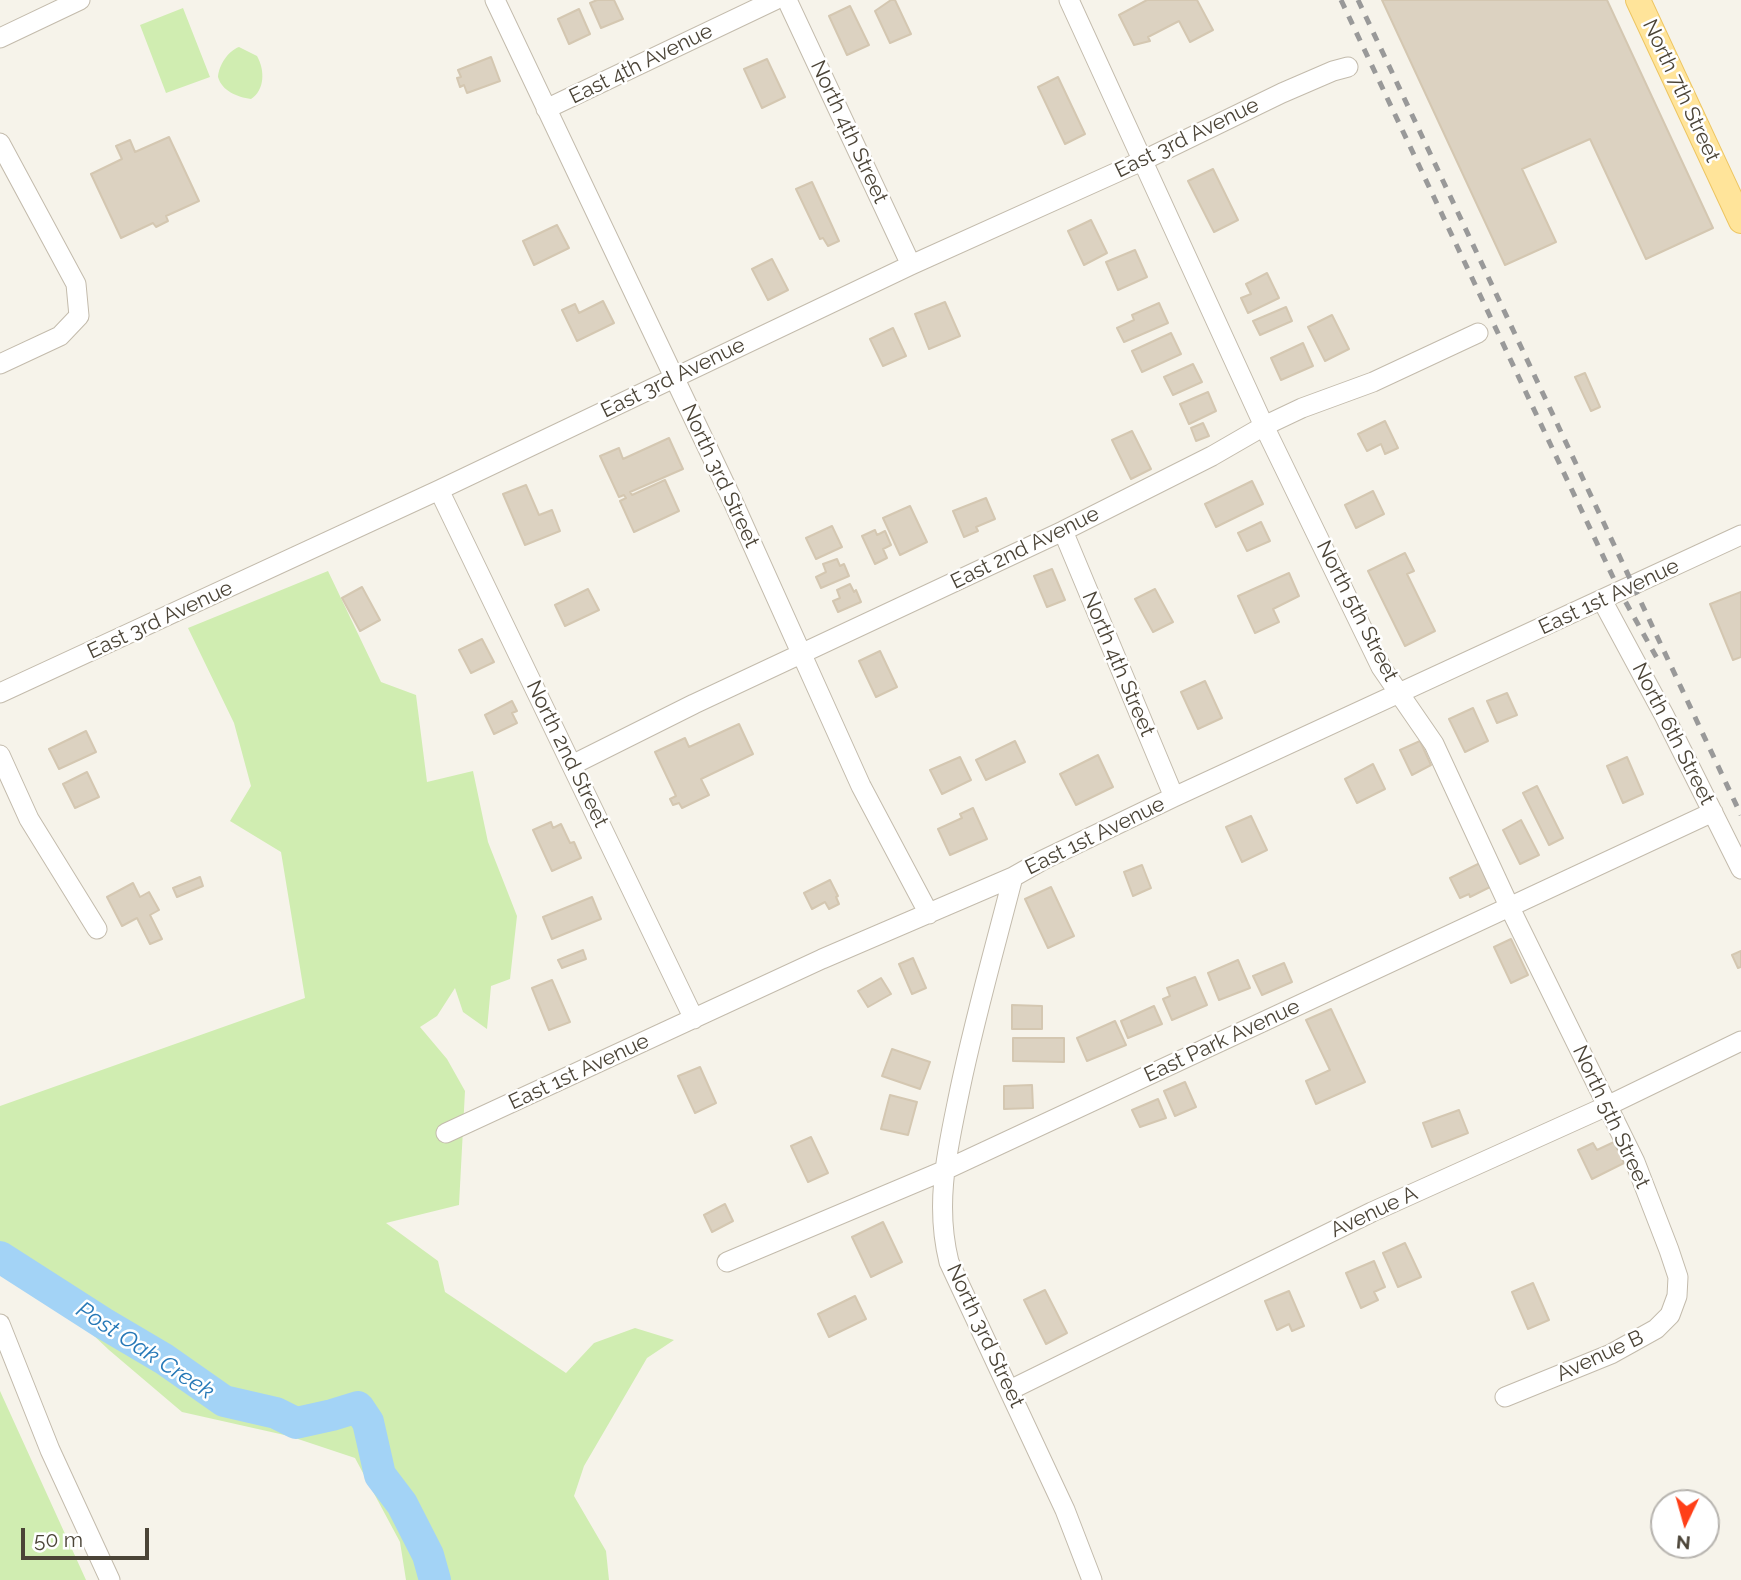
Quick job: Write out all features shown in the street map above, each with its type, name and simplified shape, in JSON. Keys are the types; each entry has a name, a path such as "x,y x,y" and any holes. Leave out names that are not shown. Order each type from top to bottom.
{"main road":[{"name":"North 7th Street","path":"1638,0 1741,221"}],"street":[{"path":"0,38 80,0"},
{"name":"North 3rd Street","path":"495,0 730,495 861,786 929,914"},
{"name":"East 4th Avenue","path":"546,109 775,0"},
{"name":"North 4th Street","path":"787,0 911,265"},
{"name":"North 5th Street","path":"1069,0 1264,426 1381,667 1434,744 1509,906 1635,1162 1678,1277 1677,1296"},
{"name":"East 3rd Avenue","path":"0,693 439,490 911,265 1144,160 1262,102 1348,67"},
{"path":"0,144 76,284 79,316 61,336 0,364"},
{"name":"East 2nd Avenue","path":"572,765 1063,531 1212,456 1264,426 1302,408 1373,382 1478,333"},
{"name":"North 2nd Street","path":"439,490 694,1019"},
{"name":"North 4th Street","path":"1063,531 1174,797"},
{"name":"East 1st Avenue","path":"446,1133 822,959 1013,877 1174,797 1741,535"},
{"name":"North 6th Street","path":"1602,600 1741,869"},
{"path":"0,755 29,819 97,929"},
{"name":"East Park Avenue","path":"727,1262 943,1171 1713,812"},
{"name":"North 3rd Street","path":"1013,877 968,1051 943,1171 942,1235 948,1262 1065,1510 1093,1580"},
{"name":"Avenue A","path":"1010,1390 1372,1212 1607,1106 1741,1041"},
{"name":"Avenue B","path":"1505,1397 1611,1354 1656,1329 1670,1315 1677,1296"},
{"path":"0,1324 50,1450 110,1580"}],"green space":[{"path":"183,8 210,77 166,93 140,25"},
{"path":"239,47 257,56 261,67 261,85 251,99 231,92 223,86 218,77 225,59"},
{"path":"328,571 381,682 416,695 427,782 473,771 488,842 517,916 510,979 491,986 487,1029 463,1012 455,988 437,1016 420,1027 447,1059 465,1091 459,1205 386,1223 438,1261 445,1292 566,1373 594,1343 635,1328 674,1340 647,1358 584,1466 574,1496 606,1551 609,1580 406,1580 400,1542 355,1458 289,1436 182,1412 109,1350 0,1247 0,1106 305,998 281,852 230,821 251,786 234,723 188,628"},
{"path":"0,1391 86,1580 0,1580"}],"building":[{"path":"597,0 614,0 623,19 601,28 590,3"},
{"path":"895,0 911,34 890,43 875,11"},
{"path":"1147,0 1197,0 1213,30 1190,42 1179,21 1148,37 1150,41 1134,45 1119,15"},
{"path":"1382,0 1607,0 1713,228 1646,259 1590,139 1522,169 1556,242 1505,265"},
{"path":"850,6 869,45 847,55 829,16"},
{"path":"579,9 590,34 569,44 558,19"},
{"path":"491,57 500,81 467,93 464,85 460,87 457,78 461,77 458,70"},
{"path":"767,59 785,97 762,108 744,69"},
{"path":"1058,77 1085,134 1065,144 1038,87"},
{"path":"169,137 199,201 166,216 168,221 156,227 153,223 121,238 91,174 122,159 116,146 130,140 135,152"},
{"path":"1213,169 1238,220 1214,232 1188,181"},
{"path":"812,182 839,241 828,246 823,238 820,239 796,189"},
{"path":"1091,220 1107,253 1084,265 1068,231"},
{"path":"557,225 569,248 534,265 523,241"},
{"path":"1135,250 1147,277 1118,290 1106,262"},
{"path":"772,259 788,290 768,300 752,269"},
{"path":"1267,273 1279,298 1248,313 1241,298 1251,294 1246,284"},
{"path":"603,301 614,323 577,341 562,310 575,304 579,313"},
{"path":"945,302 960,336 929,349 915,314"},
{"path":"1159,303 1168,323 1124,342 1117,328 1134,320 1132,315"},
{"path":"1286,307 1292,321 1260,335 1253,321"},
{"path":"1332,315 1349,349 1325,361 1308,327"},
{"path":"893,328 906,356 883,366 870,339"},
{"path":"1171,333 1181,354 1142,372 1132,351"},
{"path":"1303,343 1313,366 1281,380 1271,358"},
{"path":"1193,364 1202,382 1173,395 1164,377"},
{"path":"1585,373 1600,407 1591,411 1575,377"},
{"path":"1208,392 1216,411 1189,424 1180,404"},
{"path":"1385,421 1398,448 1385,454 1381,444 1367,451 1358,434"},
{"path":"1203,423 1209,436 1196,441 1191,428"},
{"path":"1132,431 1151,469 1131,479 1112,440"},
{"path":"669,438 683,469 630,492 632,495 665,480 679,511 634,532 620,501 626,498 624,495 619,497 600,456 619,448 623,459"},
{"path":"1252,481 1263,504 1216,527 1205,504"},
{"path":"526,485 539,515 552,510 560,531 525,545 503,494"},
{"path":"1373,491 1384,514 1356,528 1345,505"},
{"path":"986,498 995,519 976,527 978,531 964,537 953,511"},
{"path":"910,506 927,542 900,555 883,518"},
{"path":"1261,522 1270,541 1247,551 1238,533"},
{"path":"832,526 842,547 816,559 806,538"},
{"path":"875,530 877,535 885,531 891,545 883,549 887,558 875,564 862,536"},
{"path":"1405,553 1414,571 1407,574 1435,631 1405,646 1368,571"},
{"path":"837,559 840,566 844,564 849,576 821,588 816,577 826,572 823,564"},
{"path":"1052,569 1065,600 1047,607 1034,576"},
{"path":"1289,573 1299,596 1273,609 1279,622 1255,633 1238,596"},
{"path":"850,584 861,602 838,612 833,601 840,598 837,590"},
{"path":"362,587 380,620 360,631 342,598"},
{"path":"588,589 599,610 565,626 555,605"},
{"path":"1155,589 1173,622 1153,632 1135,599"},
{"path":"1741,592 1741,657 1733,660 1710,604"},
{"path":"482,639 494,662 471,673 459,650"},
{"path":"880,651 897,687 876,697 859,661"},
{"path":"1205,681 1222,718 1198,729 1181,692"},
{"path":"1507,693 1517,715 1497,723 1487,701"},
{"path":"512,701 517,711 512,713 517,723 494,734 485,715"},
{"path":"1473,708 1488,741 1465,752 1449,719"},
{"path":"739,724 753,754 701,779 709,795 682,808 679,803 673,805 670,799 676,796 655,752 685,738 689,747"},
{"path":"86,731 96,752 59,769 49,749"},
{"path":"1015,741 1025,762 986,780 976,760"},
{"path":"1420,741 1431,765 1412,775 1400,750"},
{"path":"1098,755 1113,787 1076,805 1060,774"},
{"path":"960,757 971,780 942,794 930,770"},
{"path":"1627,757 1643,794 1623,803 1607,766"},
{"path":"1373,764 1385,789 1357,803 1345,779"},
{"path":"87,772 99,797 75,808 63,784"},
{"path":"1537,786 1563,838 1549,845 1523,793"},
{"path":"973,808 987,839 950,855 938,829 962,818 960,814"},
{"path":"1251,816 1267,850 1242,862 1226,827"},
{"path":"1521,820 1539,855 1520,864 1503,830"},
{"path":"551,822 553,828 561,824 581,858 552,871 533,830"},
{"path":"1480,863 1492,886 1470,897 1469,894 1460,898 1450,878"},
{"path":"1142,865 1151,888 1133,896 1124,872"},
{"path":"200,877 203,886 177,897 173,888"},
{"path":"830,880 839,904 829,909 825,902 812,909 804,893"},
{"path":"133,883 140,897 149,892 159,910 150,915 162,939 150,944 137,918 122,926 107,897"},
{"path":"1051,887 1074,936 1048,948 1025,899"},
{"path":"592,897 601,919 552,939 543,917"},
{"path":"1511,939 1528,975 1511,983 1494,947"},
{"path":"583,950 586,959 562,968 558,960"},
{"path":"1741,951 1741,967 1738,968 1732,955"},
{"path":"913,958 926,988 912,994 899,964"},
{"path":"1238,960 1250,988 1219,1000 1208,973"},
{"path":"1284,963 1292,982 1262,995 1253,976"},
{"path":"1195,977 1207,1005 1172,1020 1163,999 1170,996 1167,988"},
{"path":"881,978 891,994 868,1007 858,991"},
{"path":"552,980 570,1022 549,1030 532,988"},
{"path":"1012,1005 1042,1006 1042,1029 1012,1029"},
{"path":"1154,1006 1162,1024 1128,1038 1121,1021"},
{"path":"1331,1009 1365,1082 1316,1104 1306,1081 1330,1070 1306,1020"},
{"path":"1115,1021 1126,1045 1087,1061 1077,1038"},
{"path":"1013,1038 1064,1038 1064,1062 1013,1061"},
{"path":"892,1049 930,1062 920,1089 882,1076"},
{"path":"700,1067 716,1103 695,1113 678,1076"},
{"path":"1185,1082 1196,1107 1175,1116 1164,1091"},
{"path":"1032,1085 1033,1108 1004,1109 1004,1086"},
{"path":"890,1095 917,1102 908,1135 881,1129"},
{"path":"1158,1099 1166,1118 1140,1127 1132,1110"},
{"path":"1459,1110 1468,1133 1432,1147 1423,1123"},
{"path":"811,1137 828,1173 808,1182 791,1146"},
{"path":"1614,1142 1624,1163 1592,1179 1578,1150 1593,1143 1597,1150"},
{"path":"725,1204 733,1221 712,1232 704,1215"},
{"path":"883,1222 902,1262 871,1277 852,1237"},
{"path":"1405,1243 1421,1277 1398,1287 1383,1253"},
{"path":"1374,1261 1385,1287 1374,1292 1378,1300 1361,1308 1346,1273"},
{"path":"1533,1283 1549,1320 1528,1329 1512,1292"},
{"path":"1045,1290 1067,1333 1046,1344 1024,1300"},
{"path":"1289,1291 1304,1326 1292,1331 1289,1324 1277,1330 1265,1301"},
{"path":"855,1296 866,1319 829,1337 818,1314"}],"waterway":[{"name":"Post Oak Creek","path":"0,1257 164,1359 224,1401 276,1413 296,1423 358,1407 368,1422 380,1475 402,1504 428,1555 435,1580"}],"railway":[{"path":"1341,0 1620,592 1658,660"},
{"path":"1358,0 1741,815"}]}
